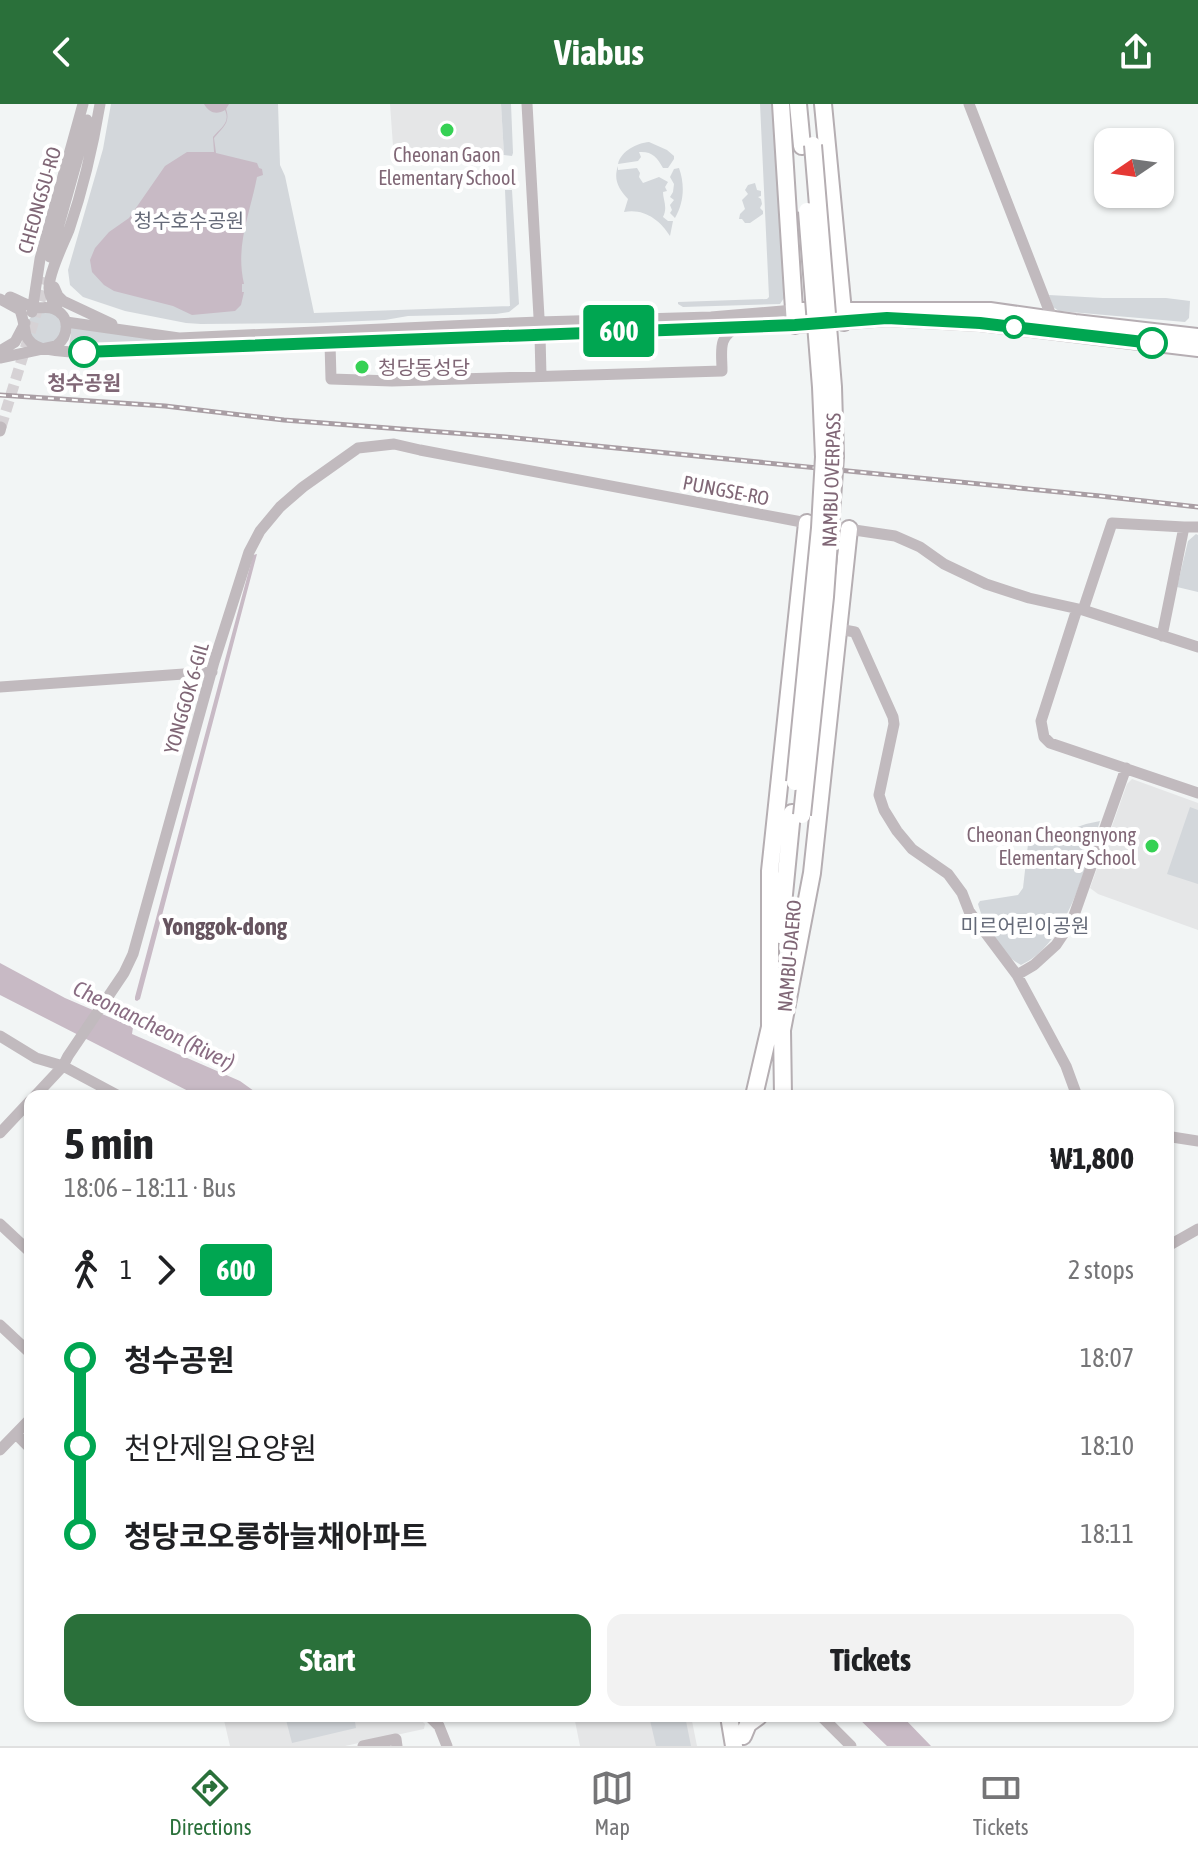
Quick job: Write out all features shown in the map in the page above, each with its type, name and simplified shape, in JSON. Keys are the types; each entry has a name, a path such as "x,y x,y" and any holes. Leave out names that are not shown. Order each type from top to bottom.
{"highway":[{"path":"781,104 794,318"},
{"path":"798,104 807,145"},
{"path":"807,145 809,104"},
{"path":"823,104 843,315"},
{"name":"NAMBU OVERPASS","path":"797,814 825,597 835,457 832,372 807,145"},
{"path":"782,1090 776,1029 770,871 807,523"},
{"path":"765,1090 812,873 849,529"},
{"name":"NAMBU-DAERO","path":"776,1090 776,1029 797,814"},
{"path":"756,1090 776,1029"},
{"path":"732,1722 741,1743"},
{"path":"741,1722 741,1743"},
{"path":"741,1743 751,1722"}],"main road":[{"path":"794,318 843,315 1198,336"},
{"path":"1052,325 1198,349"}],"street":[{"name":"CHEONGSU-RO","path":"50,260 92,104"},
{"name":"CHEONGSU-RO","path":"34,309 35,285 70,228 85,175 94,141 92,104"},
{"path":"527,104 541,376"},
{"path":"969,104 1052,325"},
{"path":"2,355 50,349 62,342 66,322 49,289 50,260"},
{"path":"50,260 55,290 63,301 121,329"},
{"path":"14,298 35,285"},
{"path":"0,298 14,298 34,309 51,308 58,311"},
{"path":"0,298 20,310 31,343 43,349 81,352"},
{"path":"2,355 15,342 34,309"},
{"path":"2,355 330,343 711,317 794,318"},
{"path":"66,322 179,338 540,328 707,328 794,318"},
{"path":"330,343 331,379 392,381 722,371 722,341 729,332 740,326"},
{"path":"707,328 722,341"},
{"name":"PUNGSE-RO","path":"358,448 394,444 807,523 895,536 986,584 1029,598 1080,609 1198,647"},
{"name":"YONGGOK 6-GIL","path":"40,1090 66,1061 109,997 133,954 249,552 260,531 280,507 358,448"},
{"path":"1198,527 1112,523 1041,721 1044,737 1050,743 1198,793"},
{"path":"1162,636 1184,527"},
{"path":"796,623 855,632 893,717 879,795 884,810 912,849 948,874 962,893 969,911 1017,975 1066,1066 1075,1090"},
{"path":"0,687 212,672"},
{"path":"1017,975 1034,965 1056,945 1072,921 1126,768"},
{"path":"0,1036 36,1058 66,1061 110,1090"},
{"path":"0,1133 24,1107"},
{"path":"1174,1137 1198,1141"},
{"path":"0,1224 24,1246"},
{"path":"1174,1243 1198,1229"},
{"path":"0,1325 24,1347"},
{"path":"0,1450 24,1425"},
{"path":"16,1434 24,1442"},
{"path":"435,1722 447,1746"},
{"path":"827,1722 851,1746"},
{"path":"363,1746 397,1742"}],"shaded area":[{"path":"204,104 229,104 227,118 225,110 211,111"},
{"name":"Cheonan Gaon Elementary School","path":"390,104 501,104 504,155 394,160"},
{"path":"227,118 227,122 214,138 216,153 257,163 263,175 257,177 244,230 241,256 244,292 241,305 235,311 192,315 173,306 114,291 104,285 92,272 90,260 95,248 109,232 129,218 165,166 187,152 214,152 213,137"},
{"path":"257,554 137,1001 135,997 253,555"},
{"name":"Cheonan Cheongnyong Elementary School","path":"1132,779 1198,803 1198,930 1098,894 1090,888 1127,784"},
{"path":"0,963 65,998 123,1023 127,1016 134,1021 132,1034 240,1081 253,1090 186,1090 0,995"},
{"path":"224,1722 425,1724 424,1729 345,1746 230,1746"},
{"path":"575,1722 692,1722 697,1746 580,1746"},
{"path":"862,1722 908,1722 931,1746 887,1746"}],"green space":[{"name":"청수호수공원","path":"111,104 278,104 280,165 285,176 314,313 510,306 505,190 512,190 519,304 509,312 496,314 315,323 201,324 125,311 83,297 70,285 68,270 103,149"},
{"path":"501,104 511,104 512,156 504,155"},
{"path":"760,104 772,104 786,295 780,304 683,307 678,302 769,297"},
{"path":"649,142 674,156 668,168 663,168 654,156 644,152 639,152 641,157 638,161 618,164 630,148"},
{"path":"618,166 618,170 637,168 643,183 659,177 668,182 665,187 667,191 663,192 663,217 673,221 670,236 651,216 624,212 628,199 618,184 616,176"},
{"path":"679,168 683,193 675,218 670,213 674,184 670,177 674,169"},
{"path":"755,183 757,190 761,191 758,197 763,214 745,223 739,219 745,209 742,200 748,194 745,190 748,185"},
{"path":"1049,295 1190,301 1189,318 1185,322 1059,311 1053,307"},
{"path":"53,311 61,326 60,333 56,342 39,345 29,333 28,321 35,312"},
{"path":"72,326 176,343 69,346"},
{"path":"1196,534 1198,592 1177,587 1188,541"},
{"path":"1190,807 1198,810 1198,884 1167,874"},
{"name":"미르어린이공원","path":"1100,821 1081,881 1063,922 1037,955 1021,965 994,939 978,904 980,901 1018,895 1023,888 1028,844"},
{"path":"287,1722 355,1722 356,1728 292,1743"},
{"path":"650,1722 686,1722 691,1746 656,1746"}],"tunnel":[{"path":"1,427 47,278"}],"railway":[{"path":"0,395 165,406 284,420 506,437 1198,507"}],"bus line":[{"name":"600","path":"84,352 795,325 887,318 980,323 1152,343"}],"place":[{"name":"Cheonan Gaon Elementary School","path":"447,130"},
{"name":"청수공원","path":"84,352"},
{"name":"청당동성당","path":"362,367"},
{"name":"Cheonan Cheongnyong Elementary School","path":"1152,846"}],"district":[{"name":"Yonggok-dong","path":"225,926"}],"water label":[{"name":"Cheonancheon (River)","path":"154,1025"}]}
